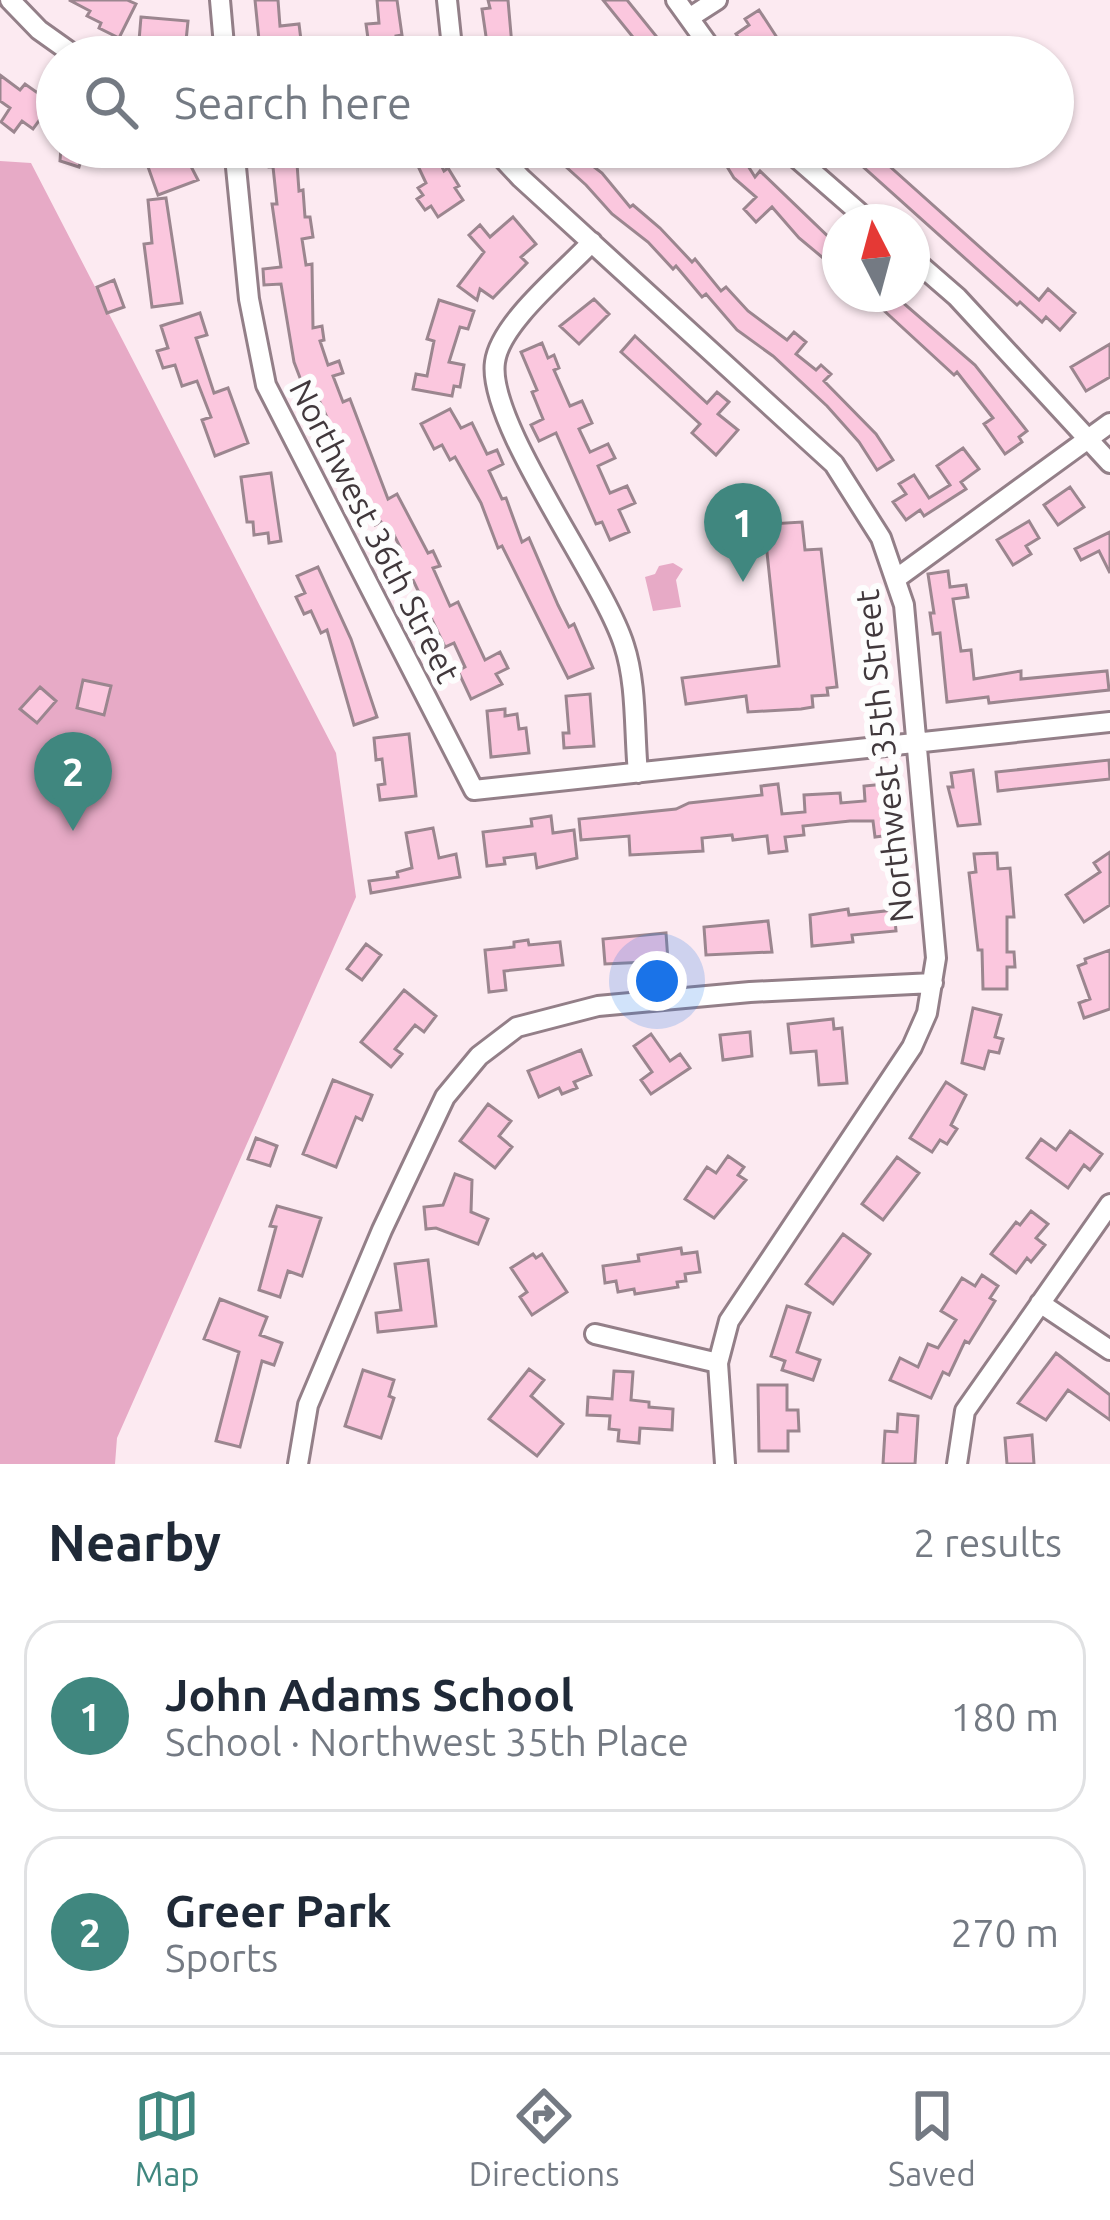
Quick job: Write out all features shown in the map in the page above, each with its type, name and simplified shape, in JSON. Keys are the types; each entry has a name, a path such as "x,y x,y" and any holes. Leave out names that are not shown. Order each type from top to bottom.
{"street":[{"path":"10,0 47,36"},
{"path":"220,0 223,36"},
{"path":"447,0 451,36"},
{"path":"676,0 702,36"},
{"path":"689,18 717,0"},
{"name":"Northwest 36th Street","path":"236,168 249,299 266,385 474,790 638,773"},
{"name":"Northwest 35th Street","path":"514,168 833,464 881,538 904,605 936,958 928,1013 912,1047 729,1321 718,1363 725,1464"},
{"path":"808,168 849,204"},
{"path":"592,242 505,333 494,378 515,435 624,645 638,773 1110,722"},
{"path":"930,274 1110,463"},
{"path":"897,578 1110,423"},
{"path":"298,1464 308,1406 382,1230 445,1097 498,1041 517,1027 598,1006 933,983"},
{"path":"957,1464 965,1411 1110,1204"},
{"path":"1040,1303 1110,1350"},
{"path":"595,1334 718,1363"}],"shaded area":[{"path":"0,161 31,163 336,753 356,897 117,1438 115,1464 0,1464"},
{"path":"673,563 683,569 676,580 681,607 653,611 645,577"}],"building":[{"path":"69,0 136,4 120,36 99,28 101,23 87,16 90,11"},
{"path":"255,0 278,0 280,26 299,24 300,36 259,36"},
{"path":"377,0 397,0 402,35 368,36 366,24 379,23"},
{"path":"488,0 508,0 511,36 486,36 482,9 490,8"},
{"path":"603,0 627,0 656,36 632,36"},
{"path":"759,10 776,36 737,36 749,25 745,19"},
{"path":"141,17 188,21 186,36 139,36"},
{"path":"0,75 20,90 25,84 36,92 33,129 22,121 14,132 1,122 10,108 0,101"},
{"path":"148,168 192,168 198,180 158,195"},
{"path":"273,168 297,168 313,237 302,239 306,265 312,264 313,328 322,326 324,340 320,341 328,365 339,361 343,373 333,376 343,402 350,399 388,499 397,494 428,553 433,551 440,566 433,568 450,606 458,602 485,660 500,652 508,668 496,674 502,684 471,699 458,671 465,667 454,643 445,647 412,578 405,581 394,557 403,553 392,531 387,533 381,522 375,525 323,428 330,424 319,400 310,404 294,362 281,284 264,285 263,269 281,267 272,204 277,204"},
{"path":"419,168 448,168 463,200 438,217 431,206 425,210 417,199 423,195 418,188 426,183"},
{"path":"567,168 595,168 630,207 660,228 692,262 695,259 721,291 726,287 748,311 787,340 794,332 806,342 796,354 816,370 821,365 831,374 824,381 876,434 893,460 877,470 827,406 737,330 706,294 702,297 676,266 673,269"},
{"path":"728,168 749,168 755,177 760,171 822,231 822,257 772,207 756,222 744,209 756,197"},
{"path":"864,168 891,168 1039,300 1048,289 1075,313 1060,330 1046,317 1042,322 1020,302 1017,305 930,227 930,204 905,204"},
{"path":"166,198 182,303 152,307 144,244 152,243 148,200"},
{"path":"513,217 536,244 521,257 527,263 493,298 480,289 477,300 458,286 484,252 469,235 480,225 490,237"},
{"path":"114,280 124,307 107,313 97,287"},
{"path":"594,299 609,314 579,344 560,326"},
{"path":"439,300 474,311 468,329 460,327 449,362 464,365 460,387 454,386 452,396 413,389 416,374 427,376 434,341 427,339"},
{"path":"886,312 914,312 975,365 1027,431 1019,437 1022,442 1005,454 984,424 993,418 957,372 954,375"},
{"path":"200,313 207,335 196,338 214,393 228,388 248,443 215,456 202,420 211,417 197,381 182,386 175,365 163,368 157,351 168,348 161,326"},
{"path":"635,336 707,403 717,392 729,402 718,414 738,430 716,455 692,433 700,424 621,352"},
{"path":"542,343 548,358 554,355 559,368 554,370 570,406 582,401 592,423 579,429 590,452 608,444 615,458 598,466 610,493 627,486 635,503 619,510 629,532 610,540 602,522 596,524 556,433 539,441 531,425 543,419 521,352"},
{"path":"1110,344 1110,377 1086,391 1071,367"},
{"path":"450,409 461,428 472,423 487,454 497,450 503,464 489,471 502,499 506,498 522,542 529,538 593,668 568,678 455,457 450,460 442,445 434,449 421,424"},
{"path":"963,448 979,469 961,482 966,489 924,516 920,510 906,520 893,502 906,494 899,484 914,475 929,498 950,485 937,466"},
{"path":"271,473 281,541 269,543 268,533 254,535 253,522 247,522 241,477"},
{"path":"1070,487 1084,507 1058,525 1044,505"},
{"path":"1029,521 1039,538 1026,546 1031,554 1013,565 997,540"},
{"path":"802,522 805,550 821,549 837,687 827,688 828,695 812,696 813,707 801,709 748,712 746,696 686,704 682,678 779,666 766,543 741,547 738,526"},
{"path":"1110,532 1110,573 1099,551 1081,560 1075,549"},
{"path":"318,567 351,639 377,717 354,725 327,630 321,633 311,611 304,614 296,597 305,593 297,576"},
{"path":"948,571 950,587 966,585 968,597 953,599 961,651 971,650 974,679 1021,671 1021,679 1107,671 1109,690 989,703 988,697 947,702 940,633 933,634 928,574"},
{"path":"83,680 111,686 104,715 77,708"},
{"path":"40,687 56,701 37,723 20,709"},
{"path":"590,694 594,746 564,748 563,733 569,733 566,696"},
{"path":"505,709 505,716 517,714 519,729 526,728 529,753 491,757 487,711"},
{"path":"409,734 416,796 380,800 378,785 385,784 374,738"},
{"path":"1109,760 1110,779 998,791 996,772"},
{"path":"973,770 980,824 958,826 948,787 953,787 951,773"},
{"path":"778,784 782,814 805,812 804,795 840,793 841,803 865,801 864,786 886,784 891,835 875,837 873,821 803,826 804,835 785,837 787,851 769,853 767,836 702,838 703,851 630,855 629,836 581,840 579,819 762,795 761,786"},
{"path":"551,816 553,833 574,830 577,858 537,868 535,854 504,858 505,864 487,866 483,832 532,826 531,819"},
{"path":"433,828 439,858 456,854 460,877 371,893 369,881 398,877 397,872 412,868 406,833"},
{"path":"1110,852 1110,905 1084,922 1066,895 1100,872 1094,863"},
{"path":"997,853 998,869 1010,868 1014,917 1007,917 1007,952 1014,952 1015,967 1007,967 1007,989 983,989 982,950 978,950 969,873 976,872 974,854"},
{"path":"848,909 849,915 894,910 896,931 852,935 853,942 812,946 810,915"},
{"path":"768,921 772,952 706,955 704,927"},
{"path":"666,933 668,961 605,964 603,939"},
{"path":"528,940 529,945 560,942 563,965 504,971 506,990 489,992 485,950 514,947 514,942"},
{"path":"366,944 381,955 362,980 347,969"},
{"path":"1110,950 1110,1009 1084,1018 1079,1003 1090,999 1078,966"},
{"path":"404,990 436,1016 424,1032 415,1025 395,1049 402,1054 391,1067 361,1042"},
{"path":"973,1008 1001,1015 995,1037 1003,1039 999,1053 989,1051 984,1069 962,1063"},
{"path":"833,1019 834,1029 842,1028 847,1083 819,1085 816,1051 791,1053 788,1024"},
{"path":"750,1032 752,1056 723,1060 720,1035"},
{"path":"651,1034 670,1061 680,1054 690,1068 651,1094 641,1080 652,1072 634,1046"},
{"path":"581,1050 591,1075 574,1082 577,1088 562,1094 559,1088 539,1097 528,1071"},
{"path":"333,1080 372,1095 362,1120 356,1117 336,1167 303,1154"},
{"path":"946,1082 966,1095 951,1125 957,1129 947,1144 940,1140 932,1152 910,1138"},
{"path":"488,1104 511,1121 499,1136 512,1147 495,1168 460,1141"},
{"path":"1070,1131 1102,1154 1090,1170 1084,1165 1068,1188 1027,1158 1041,1139 1056,1150"},
{"path":"256,1138 277,1146 270,1166 248,1159"},
{"path":"728,1156 744,1167 738,1175 746,1180 714,1218 685,1199 707,1167 716,1173"},
{"path":"897,1157 919,1173 883,1220 862,1204"},
{"path":"455,1174 472,1180 471,1212 488,1219 478,1244 436,1228 426,1229 424,1207 443,1205"},
{"path":"277,1206 321,1218 302,1276 288,1271 280,1297 259,1290"},
{"path":"1031,1211 1048,1224 1036,1238 1045,1245 1016,1273 991,1254"},
{"path":"843,1234 870,1254 833,1304 806,1284"},
{"path":"681,1248 682,1254 697,1252 700,1272 685,1274 686,1281 677,1282 678,1287 635,1294 634,1289 618,1292 616,1281 605,1283 603,1266"},
{"path":"533,1254 536,1258 542,1254 567,1292 532,1315 520,1297 527,1292 511,1268"},
{"path":"428,1260 436,1326 378,1332 376,1313 401,1310 395,1264"},
{"path":"982,1275 998,1286 990,1298 995,1301 969,1343 965,1341 949,1375 943,1372 931,1398 890,1380 900,1358 918,1367 928,1344 938,1348 956,1320 941,1311 962,1278 975,1286"},
{"path":"220,1299 267,1317 260,1335 282,1343 274,1365 262,1361 240,1447 216,1441 239,1352 204,1339"},
{"path":"787,1306 810,1313 797,1352 820,1360 813,1380 782,1370 785,1361 771,1356"},
{"path":"1056,1353 1110,1395 1110,1420 1068,1390 1046,1420 1018,1403"},
{"path":"529,1369 544,1380 531,1396 563,1424 537,1456 489,1419"},
{"path":"363,1370 394,1380 389,1396 394,1398 381,1438 345,1426"},
{"path":"614,1371 633,1372 631,1400 673,1409 672,1430 640,1428 639,1443 618,1441 619,1430 609,1429 610,1416 587,1415 588,1397 612,1399"},
{"path":"758,1385 787,1385 787,1410 798,1410 799,1431 788,1431 788,1451 759,1451"},
{"path":"898,1414 918,1416 915,1464 883,1464 885,1431 897,1432"},
{"path":"1032,1435 1034,1464 1007,1464 1005,1438"}],"place":[{"name":"John Adams School","path":"743,582"},
{"name":"Greer Park","path":"73,831"}]}
